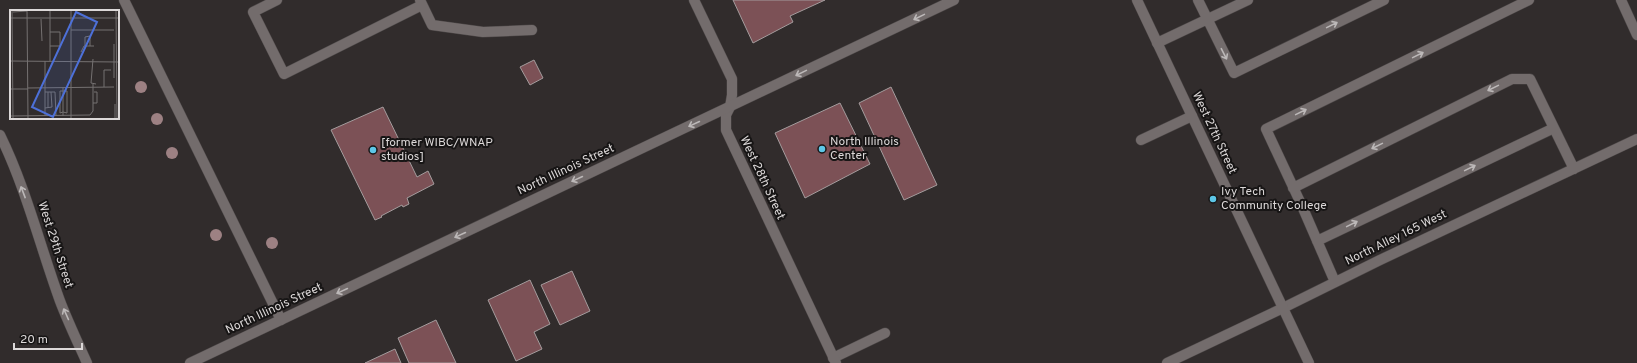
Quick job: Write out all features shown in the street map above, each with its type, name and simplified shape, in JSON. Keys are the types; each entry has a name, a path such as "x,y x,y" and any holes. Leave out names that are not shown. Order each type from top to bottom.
{"main road":[{"path":"124,0 281,320"},
{"path":"277,0 253,12 284,74 421,3 432,25 483,32 532,30"},
{"name":"West 28th Street","path":"694,0 732,79 730,107 726,115 726,130 834,360"},
{"name":"North Illinois Street","path":"190,363 954,0"},
{"name":"West 27th Street","path":"1137,0 1309,363"},
{"path":"1198,0 1234,73 1384,0"},
{"path":"1158,43 1248,0"},
{"path":"1335,282 1266,129 1530,0"},
{"path":"1621,0 1637,35"},
{"path":"1293,188 1512,79 1530,79 1574,169"},
{"path":"1141,140 1192,116"},
{"path":"1317,241 1554,128"},
{"name":"West 29th Street","path":"0,135 29,207 60,302 87,363"},
{"name":"North Alley 165 West","path":"1167,363 1380,260 1637,139"},
{"path":"834,360 885,333"}],"building":[{"path":"733,0 825,0 790,16 793,22 753,43"},
{"path":"534,60 543,78 530,85 520,67"},
{"path":"891,87 937,185 904,200 859,103"},
{"name":"North Illinois Center","path":"840,103 870,164 805,198 775,133"},
{"name":"[former WIBC/WNAP studios]","path":"383,107 417,177 428,171 434,184 407,198 409,204 403,207 402,205 375,220 331,130"},
{"path":"572,271 590,311 560,325 541,285"},
{"path":"530,280 550,324 534,332 542,349 516,361 488,300"},
{"path":"436,320 456,363 409,363 398,338"},
{"path":"395,349 401,363 365,363"}],"place":[{"name":"North Illinois Center","path":"822,149"},
{"name":"[former WIBC/WNAP studios]","path":"373,150"},
{"name":"Ivy Tech Community College","path":"1213,199"}]}
